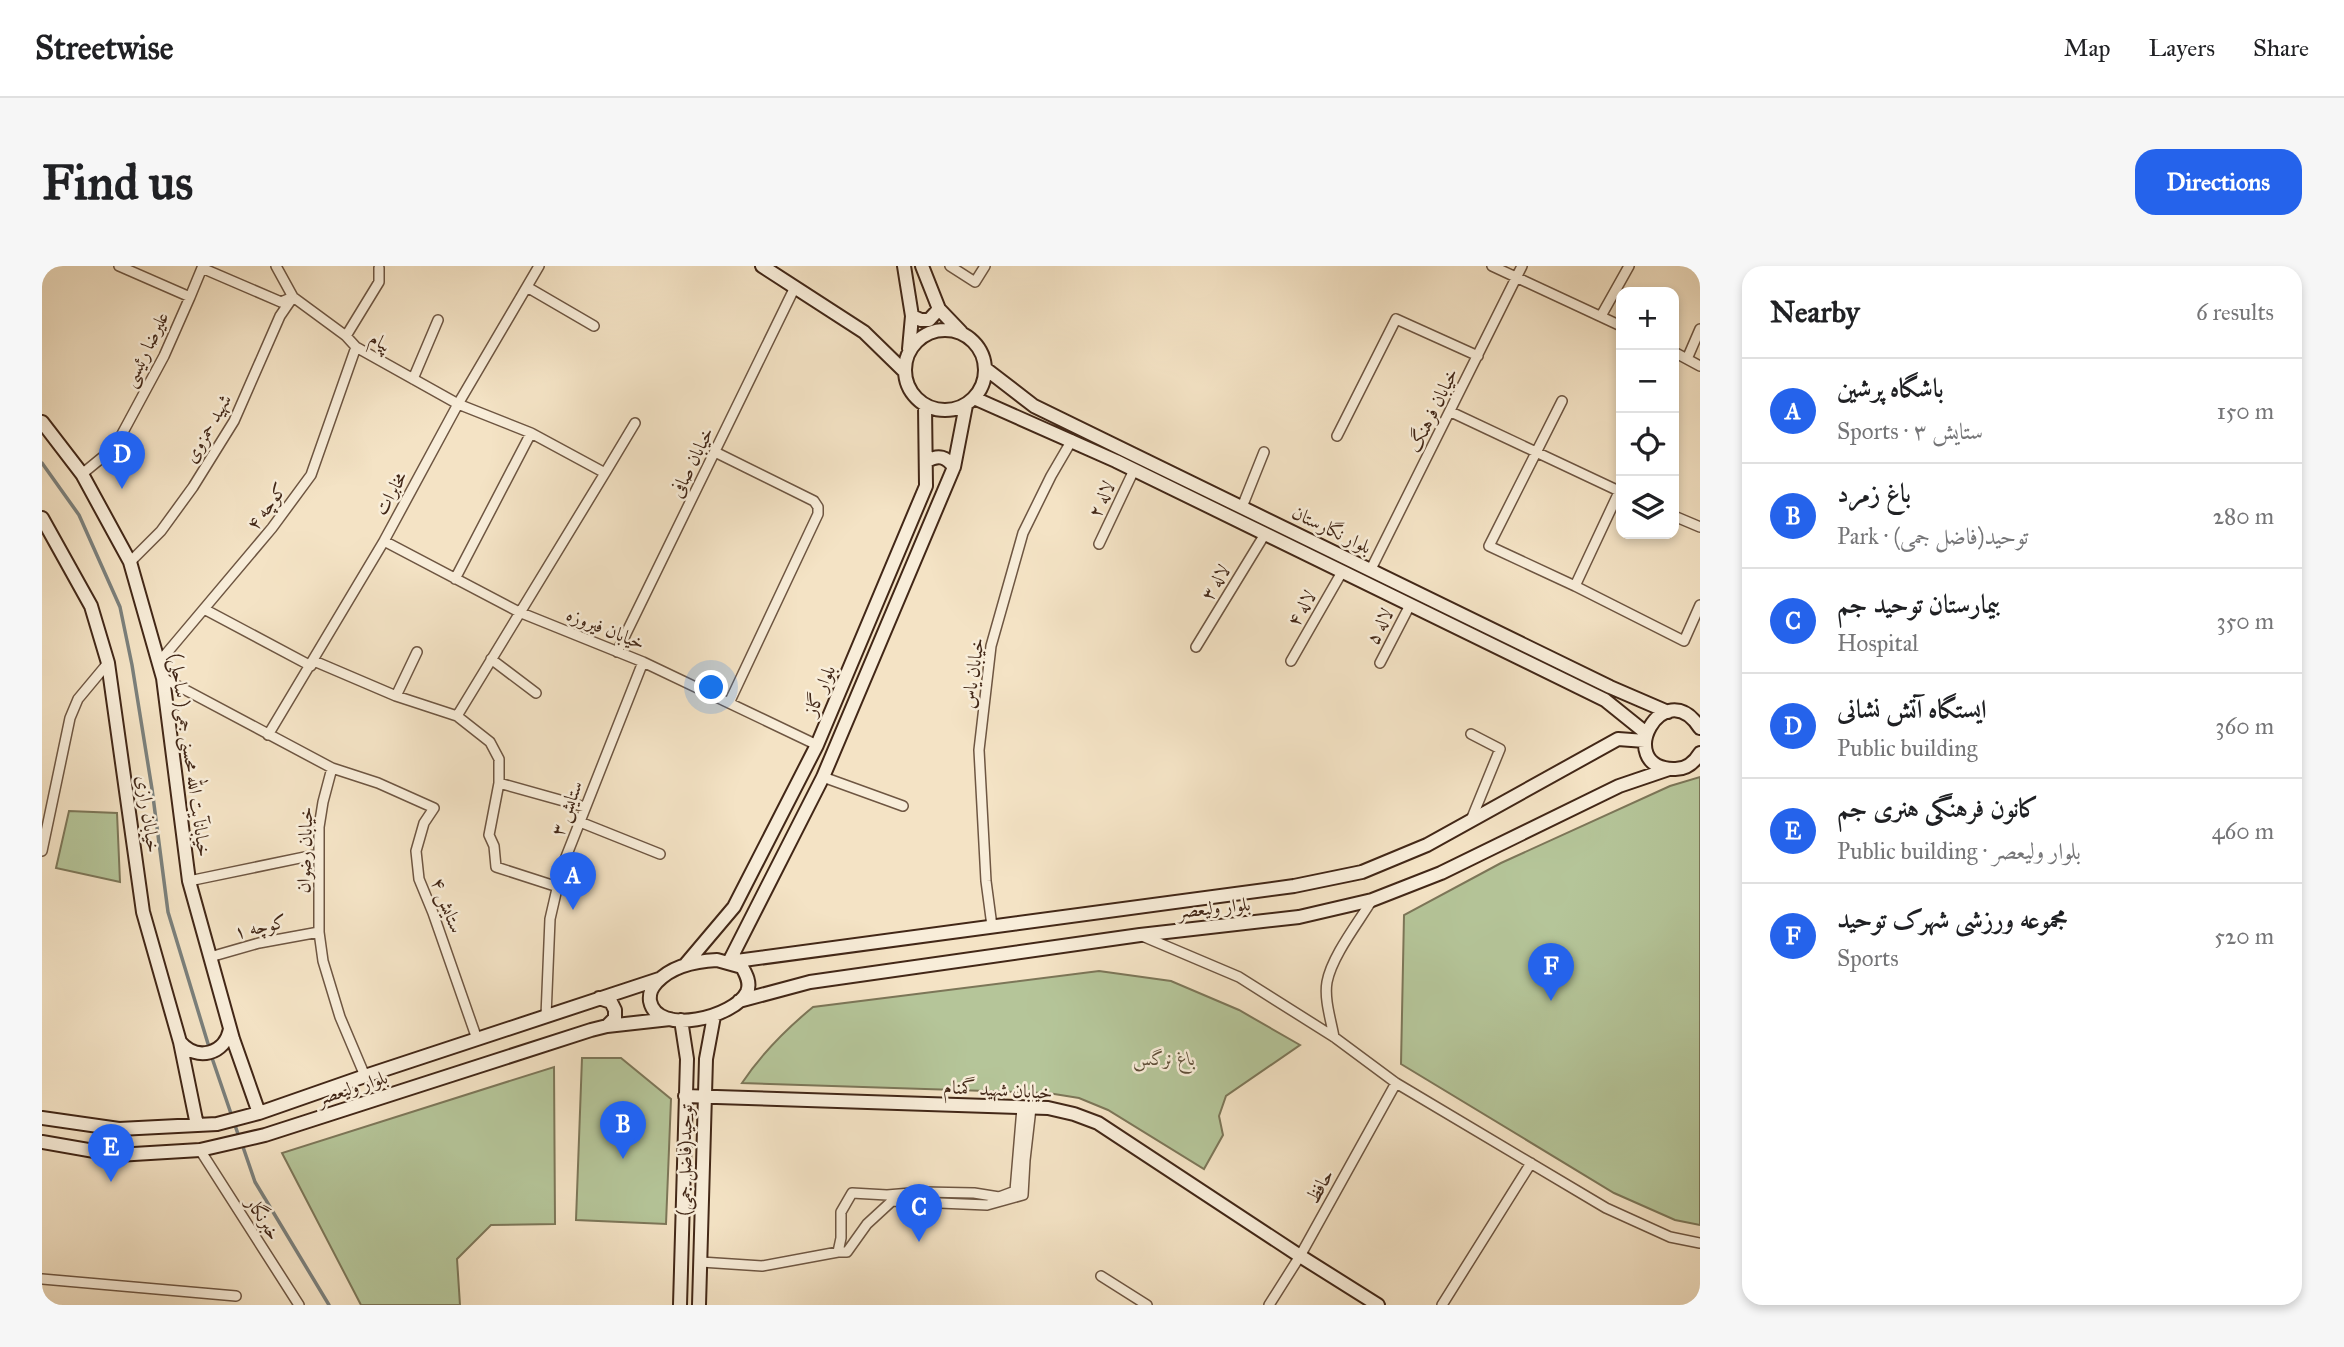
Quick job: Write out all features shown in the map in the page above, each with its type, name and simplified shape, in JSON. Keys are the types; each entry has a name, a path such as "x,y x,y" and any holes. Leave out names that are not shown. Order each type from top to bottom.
{"main road":[{"path":"762,266 864,332 904,371 910,391 925,406 946,411 970,401 981,390 986,369 979,349 939,309 922,266"},
{"path":"904,266 912,316 904,371"},
{"path":"912,316 929,320 939,309"},
{"path":"909,351 915,342 933,331 964,334"},
{"name":"بلوار نگارستان","path":"986,369 1034,406 1610,687 1668,712 1678,712 1698,723"},
{"name":"بلوار نگارستان","path":"970,401 1072,440 1605,700 1645,737 1649,756 1669,769"},
{"name":"بلوار گاز","path":"729,961 823,777 954,467 970,401"},
{"name":"بلوار گاز","path":"685,965 734,907 817,745 926,486 925,406"},
{"name":"خیابانآیت الله محسنی جمی( ساحلی)","path":"42,422 82,474 130,562 160,661 189,881 255,1115"},
{"path":"927,461 942,456 954,467"},
{"name":"خیابان رازی","path":"42,518 91,606 108,663 143,912 180,1042 197,1125"},
{"path":"1645,737 1652,722 1668,712"},
{"name":"بلوار ولیعصر","path":"42,1118 119,1129 217,1124 255,1115 659,979 685,965 700,961 729,961 1294,886 1363,872 1427,845 1618,739 1645,737"},
{"path":"1695,765 1700,753"},
{"name":"بلوار ولیعصر","path":"42,1142 117,1155 200,1150 255,1138 607,1026 714,1016 739,1002 810,982 1140,935 1299,917 1372,900 1441,873 1619,786 1669,769 1695,765"},
{"path":"723,920 724,930 728,933 737,935 745,929"},
{"path":"729,961 742,967 748,978 748,991 739,1002"},
{"path":"659,979 651,989 650,1003 657,1014 676,1020"},
{"path":"597,998 611,1002 615,1010 615,1018 607,1026"},
{"name":"توحید(فاضل جمی)","path":"699,1305 704,1096 706,1059 714,1016"},
{"name":"توحید(فاضل جمی)","path":"676,1020 687,1059 680,1305"},
{"path":"180,1042 196,1054 210,1053 222,1047 230,1029"},
{"name":"خیابان شهید گمنام","path":"685,1096 1048,1108 1074,1114 1098,1124 1378,1305"}],"street":[{"name":"علیرضا رئیسی","path":"82,474 115,447 164,356 190,297 119,266"},
{"path":"190,297 202,268 281,302 293,297 276,266"},
{"name":"مخابرات","path":"268,735 384,541 458,404 539,266"},
{"path":"950,266 975,282 985,266"},
{"path":"1492,266 1616,324"},
{"name":"خیابان فرهنگ","path":"1371,569 1522,266"},
{"path":"1601,316 1629,266"},
{"path":"346,336 379,282 379,268"},
{"path":"527,287 594,326"},
{"name":"خیابان صافی","path":"617,652 795,287"},
{"name":"پیام","path":"293,297 346,336 356,347 458,404 531,433 605,473"},
{"name":"شهید حمزوی","path":"130,562 161,531 193,487 234,421 280,317 293,297"},
{"path":"1337,436 1396,319 1478,356"},
{"path":"413,379 438,320"},
{"path":"1687,359 1700,329"},
{"name":"کوچه ۴","path":"160,661 272,528 311,475 356,347"},
{"path":"1679,355 1700,366"},
{"path":"1562,401 1489,546 1576,586 1684,641 1700,605"},
{"path":"1451,412 1616,490"},
{"path":"457,716 635,423"},
{"path":"455,579 531,433"},
{"name":"خیابان یاس","path":"992,926 986,881 979,750 991,646 1023,533 1072,440"},
{"path":"715,452 814,501 818,507 818,514 730,702"},
{"path":"1242,507 1265,452"},
{"name":"لاله ۲","path":"1099,544 1134,470"},
{"path":"1576,586 1616,501"},
{"path":"1679,518 1700,527"},
{"name":"لاله ۳","path":"1196,647 1265,534"},
{"name":"خیابان فیروزه","path":"384,541 519,612 643,662 817,745"},
{"name":"لاله ۴","path":"1291,661 1342,572"},
{"name":"لاله ۵","path":"1380,663 1410,605"},
{"path":"204,608 312,664 457,716 490,742 499,759 499,783 489,835 494,846 496,867 558,887"},
{"path":"396,696 417,652"},
{"path":"491,659 536,693"},
{"name":"ستایش ۳","path":"546,1016 550,919 562,867 643,662"},
{"path":"42,851 70,718 78,699 108,663"},
{"path":"163,678 332,768"},
{"path":"1471,734 1500,749 1471,820"},
{"name":"خیابان رضوان","path":"332,768 319,827 319,932 323,961 340,1017 365,1076"},
{"name":"ستایش ۴","path":"332,768 378,783 434,808 424,823 416,851 419,879 477,1039"},
{"path":"823,777 903,806"},
{"path":"499,783 585,807"},
{"path":"580,822 660,854"},
{"path":"189,881 320,853"},
{"path":"1334,1037 1328,1007 1327,981 1334,963 1372,900"},
{"name":"کوچه ۱","path":"210,957 259,943 319,932"},
{"path":"1140,935 1239,977 1334,1037 1396,1083 1606,1208 1670,1237 1700,1243"},
{"name":"حافظ","path":"1269,1305 1300,1256 1396,1083"},
{"path":"842,1252 841,1212 852,1192 887,1195 923,1192 999,1197 1015,1191 1026,1108"},
{"path":"701,1262 762,1266 842,1252 892,1201 987,1205 1023,1195 1026,1108"},
{"name":"خبرنگار","path":"200,1150 299,1305"},
{"path":"1442,1305 1531,1163"},
{"path":"1101,1276 1147,1305"},
{"path":"42,1279 236,1296"}],"green space":[{"path":"1700,777 1700,1225 1675,1220 1614,1193 1401,1064 1404,915 1501,863 1670,786"},
{"path":"69,811 117,813 120,882 56,868"},
{"name":"باغ نرگس","path":"1099,971 1171,981 1239,1010 1300,1045 1226,1096 1219,1116 1223,1135 1204,1169 1108,1110 1079,1098 1048,1093 742,1083 774,1042 813,1007"},
{"path":"582,1058 621,1058 671,1099 666,1224 576,1220"},
{"path":"554,1067 555,1224 491,1225 457,1259 460,1305 361,1305 282,1153"}],"waterway":[{"path":"42,463 79,515 120,607 152,789 168,912 209,1047"},
{"path":"211,1055 239,1137"},
{"path":"242,1144 255,1182 329,1305"}],"place":[{"name":"ایستگاه آتش نشانی","path":"122,489"},
{"name":"باشگاه پرشین","path":"573,910"},
{"name":"مجموعه ورزشی شهرک توحید","path":"1551,1001"},
{"name":"باغ زمرد","path":"623,1159"},
{"name":"کانون فرهنگی هنری جم","path":"111,1182"},
{"name":"بیمارستان توحید جم","path":"919,1242"}]}
